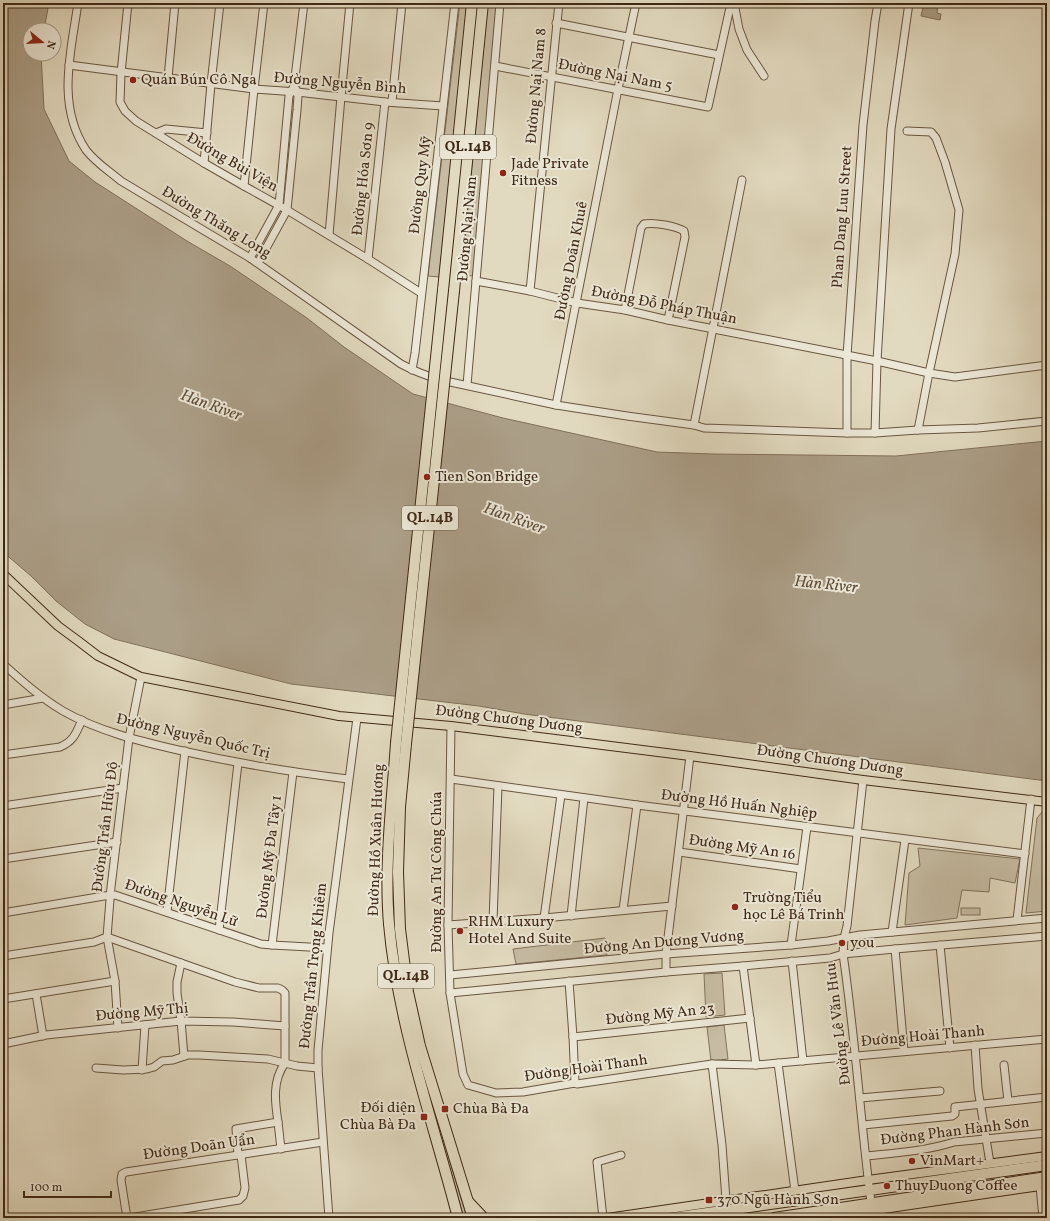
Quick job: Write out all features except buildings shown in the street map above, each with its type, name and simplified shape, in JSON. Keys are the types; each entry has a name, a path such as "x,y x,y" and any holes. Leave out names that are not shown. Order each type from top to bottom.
{"highway":[{"name":"QL.14B","path":"401,743 443,290 472,3"},
{"name":"QL.14B","path":"401,743 454,291 483,3"},
{"name":"Đường Hồ Xuân Hương","path":"401,743 390,832 388,891 389,924 407,1032 458,1218"},
{"name":"Đường Hồ Xuân Hương","path":"401,743 398,872 400,929 408,992 420,1046 473,1218"},
{"path":"672,1218 869,1185 1047,1165"},
{"path":"774,1218 872,1211 1047,1178"},
{"path":"452,1218 453,1199"}],"main road":[{"name":"Đường Chương Dương","path":"3,574 58,626 98,656 141,677 340,716 451,726 690,756 863,780 1047,802"},
{"path":"607,1218 636,1216 726,1200 795,1191 869,1185 884,1178 1047,1156"},
{"path":"822,1218 1044,1185"},
{"path":"468,1199 485,1218"}],"street":[{"name":"Đường Thăng Long","path":"78,3 69,65 68,95 70,114 78,136 87,151 101,166 120,181 258,263 401,364 412,370 440,380 556,405 694,425 704,428 875,433 978,428 1047,421"},
{"name":"Đường Bùi Viện","path":"128,3 121,73 120,102 124,111 136,121 204,163 279,205 421,293"},
{"path":"168,78 175,3"},
{"path":"204,163 220,3"},
{"path":"244,186 264,3"},
{"path":"250,258 279,205 289,96 294,90 304,3"},
{"path":"329,235 340,97 350,3"},
{"name":"Đường Hóa Sơn 9","path":"368,259 402,3"},
{"name":"Đường Quy Mỹ","path":"412,370 455,3"},
{"name":"Đường Nại Nam","path":"467,385 500,3"},
{"name":"Đường Nại Nam 8","path":"530,291 559,3"},
{"name":"Đường Doãn Khuê","path":"556,405 636,3"},
{"path":"556,23 719,55 733,3"},
{"path":"733,3 747,50 764,76"},
{"name":"Phan Dang Luu Street","path":"847,433 847,356 863,125 878,3"},
{"path":"875,433 877,361 890,129 909,3"},
{"path":"725,34 732,28 740,30"},
{"name":"Đường Nại Nam 5","path":"495,66 708,106 719,55"},
{"name":"Đường Nguyễn Bình","path":"69,65 121,73 254,89 294,90 340,97 443,106"},
{"path":"258,263 287,210 298,96 294,90"},
{"path":"156,133 166,130 207,133"},
{"path":"907,131 931,132 936,138 945,162 959,210 955,254 918,430"},
{"path":"286,140 294,142"},
{"path":"694,425 742,180"},
{"path":"625,310 641,228 644,224 649,222 680,228 684,231 684,237 668,320"},
{"name":"Đường Đỗ Pháp Thuận","path":"476,281 530,291 577,303 625,310 668,320 877,361"},
{"path":"877,361 929,373 955,377 1047,365"},
{"name":"Đường Nguyễn Quốc Trị","path":"3,664 43,698 63,710 82,720 129,738 238,763 348,779"},
{"name":"Đường Trần Hữu Độ","path":"118,1028 114,980 107,937 110,895 129,738 141,677"},
{"path":"3,705 43,698"},
{"name":"Đường Trần Trọng Khiêm","path":"329,1218 318,1050 327,948 357,718"},
{"path":"3,755 65,745 74,737 82,720"},
{"name":"Đường An Tư Công Chúa","path":"451,726 448,925 450,993 454,1018"},
{"path":"167,912 185,751"},
{"path":"666,972 666,954 690,756"},
{"path":"219,930 238,763"},
{"name":"Đường Mỹ Đa Tây 1","path":"272,945 293,772"},
{"name":"Đường Hồ Huấn Nghiệp","path":"451,780 905,840 1024,854"},
{"name":"Đường Lê Văn Hưu","path":"863,780 843,954 856,1056 872,1211"},
{"path":"493,922 498,786"},
{"path":"3,806 123,788"},
{"path":"544,918 561,795"},
{"path":"572,916 584,798"},
{"path":"1017,920 1031,799"},
{"path":"623,910 637,805"},
{"path":"791,945 807,827"},
{"path":"892,932 905,840"},
{"path":"3,859 117,842"},
{"name":"Đường Mỹ An 16","path":"679,852 801,869"},
{"name":"Đường Nguyễn Lữ","path":"3,913 110,895 119,896 253,942 272,945 327,948"},
{"path":"448,925 572,916 672,906"},
{"name":"Đường An Dương Vương","path":"450,975 666,954 791,945 828,941 860,935 1047,918"},
{"name":"Đường An Dương Vương","path":"450,993 830,958 843,954 895,949 1047,936"},
{"path":"3,956 94,942 107,937 252,986 259,988 278,988 282,990 285,993 285,1063 280,1073 275,1094 281,1149"},
{"path":"940,945 950,1048"},
{"path":"895,949 904,1051"},
{"path":"792,961 803,1061"},
{"path":"181,963 177,982 177,993 184,1056"},
{"path":"743,966 756,1065"},
{"path":"3,999 114,980"},
{"path":"569,982 575,1083"},
{"path":"36,994 43,1036"},
{"name":"Đường Hoài Thanh","path":"454,1018 463,1074 468,1085 496,1093 523,1092 575,1083 712,1064 756,1065 1047,1039"},
{"name":"Đường Mỹ An 23","path":"573,1036 750,1018"},
{"name":"Đường Mỹ Thị","path":"3,1044 43,1036 181,1021 233,1022 285,1026"},
{"path":"142,1070 145,1026"},
{"path":"975,1045 978,1089 982,1104 990,1163"},
{"path":"96,1068 142,1070 151,1068 162,1062 184,1056 199,1055 268,1059 297,1066 318,1068"},
{"path":"778,1063 795,1191"},
{"path":"712,1064 722,1145 726,1200"},
{"path":"1004,1065 1008,1101"},
{"name":"Đường Lê Văn Hưu","path":"860,1098 940,1091"},
{"path":"863,1125 952,1116 955,1114 955,1107 1047,1097"},
{"path":"128,1218 239,1200 243,1196 245,1188 236,1129 278,1122"},
{"name":"Đường Phan Hành Sơn","path":"866,1156 933,1148 954,1142 1047,1133"},
{"name":"Đường Doãn Uẩn","path":"128,1218 121,1180 121,1176 124,1172 323,1142"},
{"path":"603,1218 597,1162 621,1155"},
{"path":"1043,1218 1044,1185"}],"shaded area":[{"path":"460,3 466,3 466,32 439,277 428,276"},
{"path":"488,3 497,3 473,276 461,275"},
{"path":"1042,812 1047,813 1047,911 1026,913 1037,818"},
{"path":"918,848 1020,859 1015,883 990,878 989,892 962,890 957,918 905,925 909,873 920,866"},
{"path":"961,908 980,908 980,915 961,915"},
{"path":"605,938 607,955 516,964 513,949"},
{"path":"722,973 725,1015 706,1017 704,974"},
{"path":"724,1025 728,1059 711,1061 707,1027"},
{"path":"433,1105 467,1218 464,1218 432,1106"}],"water":[{"name":"Hàn River","path":"3,3 49,3 45,22 22,22 22,62 41,62 44,109 69,161 95,182 187,241 230,266 307,318 344,347 413,394 503,418 657,452 896,456 1047,441 1047,781 524,714 479,706 291,684 114,639 85,624 56,601 31,576 3,552"},
{"path":"924,3 938,6 937,13 941,14 940,20 921,16"}],"place":[{"name":"Quán Bún Cô Nga","path":"133,80"},
{"name":"Jade Private Fitness","path":"503,173"},
{"name":"Tien Son Bridge","path":"427,477"},
{"name":"Trường Tiểu học Lê Bá Trinh","path":"735,907"},
{"name":"RHM Luxury Hotel And Suite","path":"460,931"},
{"name":"you","path":"842,943"},
{"name":"Chùa Bà Đa","path":"445,1109"},
{"name":"Đối diện Chùa Bà Đa","path":"424,1117"},
{"name":"VinMart+","path":"912,1161"},
{"name":"ThuyDuong Coffee","path":"887,1186"},
{"name":"370 Ngũ Hành Sơn","path":"709,1200"}]}
